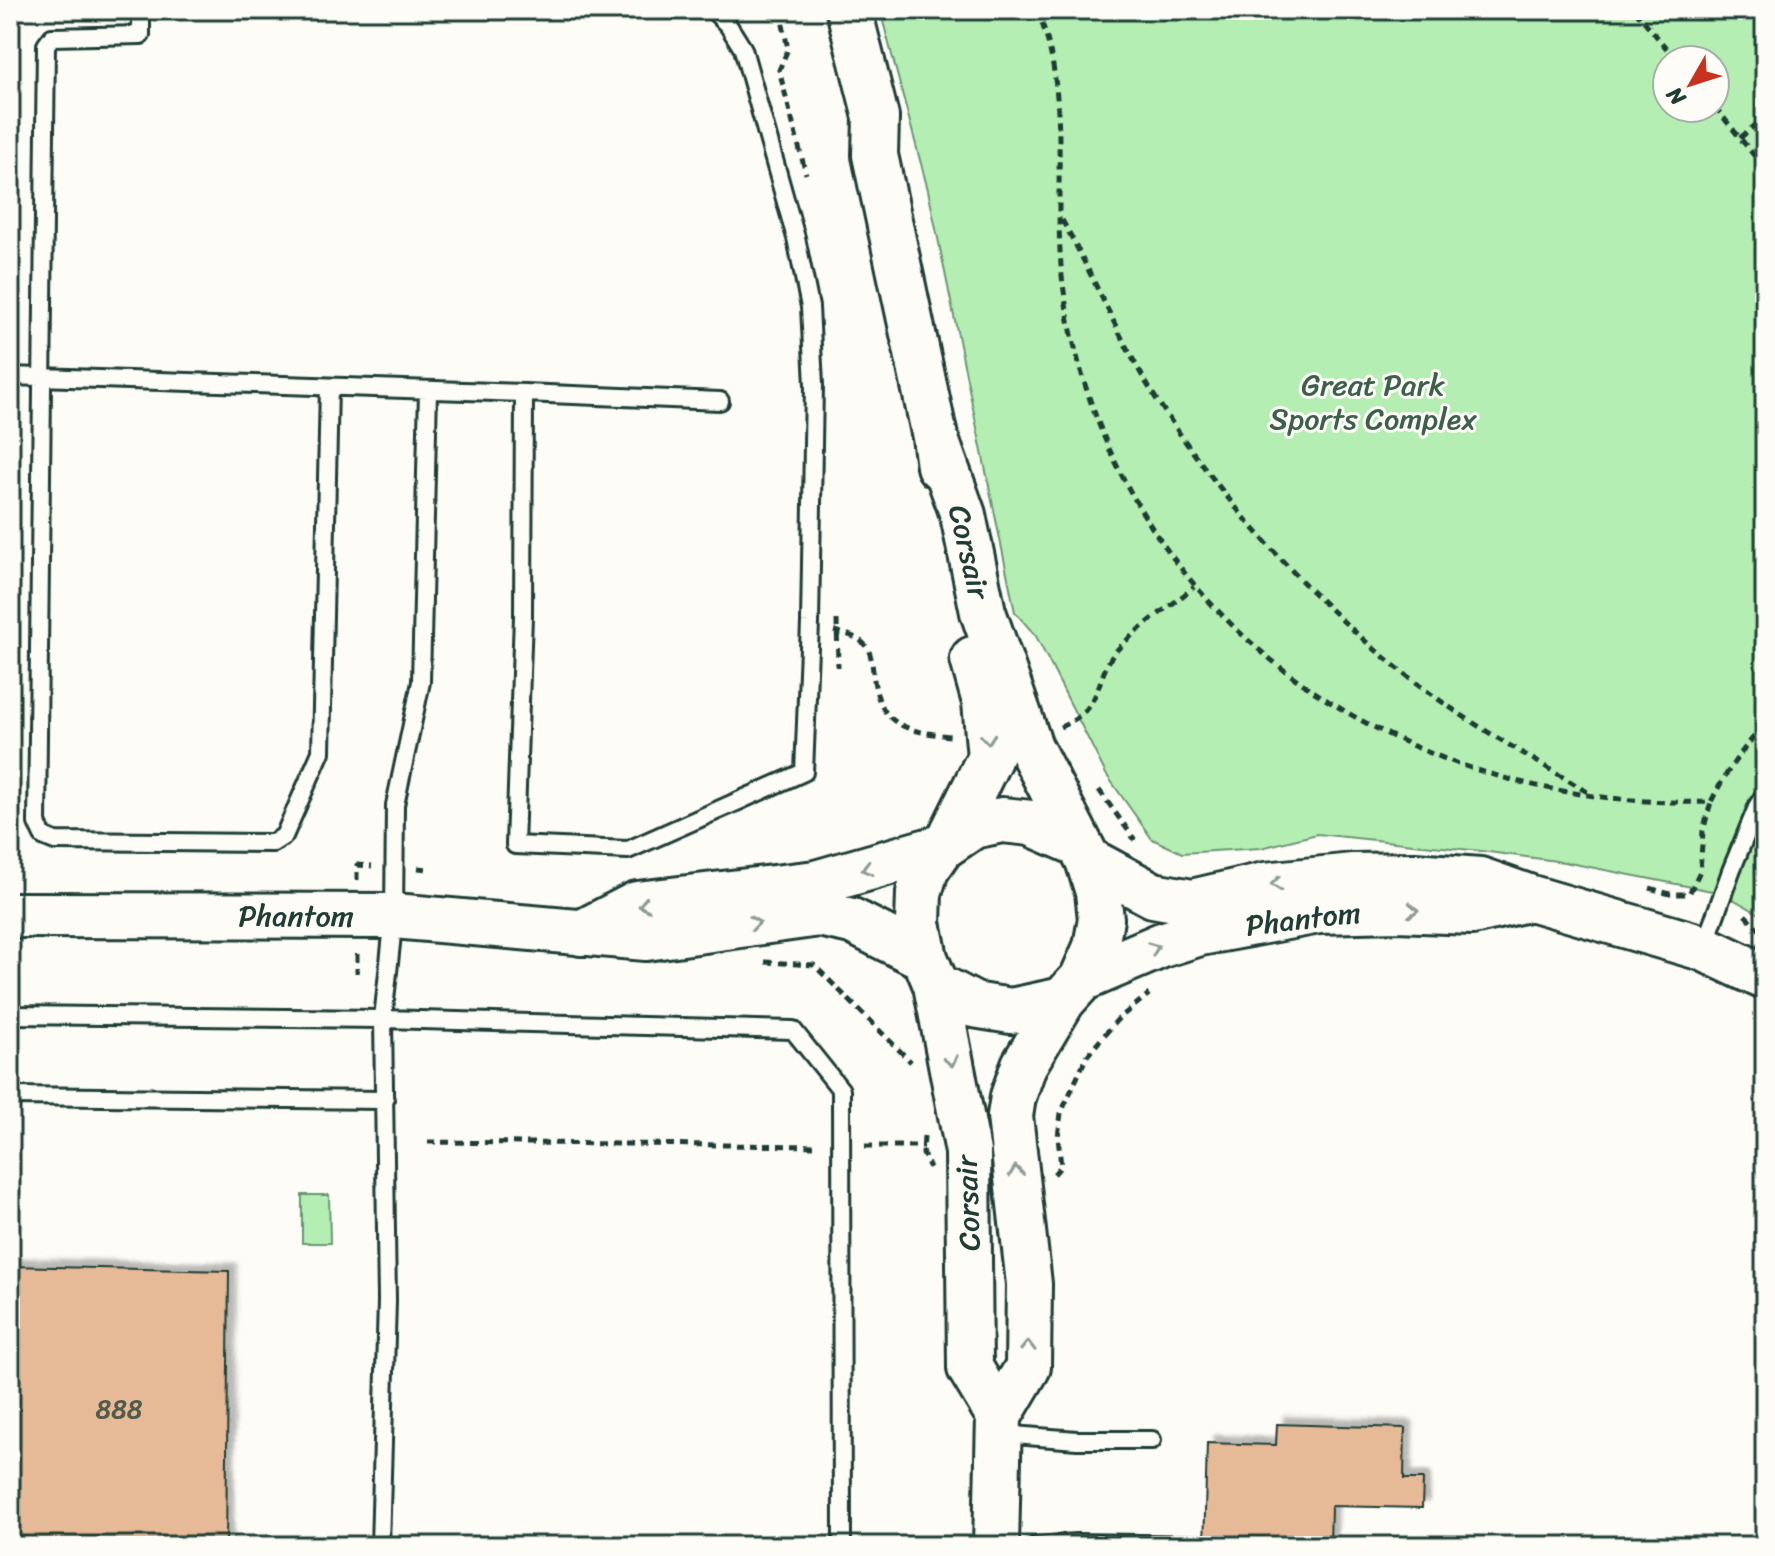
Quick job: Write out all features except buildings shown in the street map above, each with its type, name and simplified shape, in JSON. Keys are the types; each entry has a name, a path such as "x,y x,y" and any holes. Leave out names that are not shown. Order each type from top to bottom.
{"street":[{"name":"Corsair","path":"824,10 852,122 875,155"},
{"name":"Corsair","path":"849,10 876,117 875,155 935,437 952,582 985,702 990,757 945,844"},
{"name":"Corsair","path":"935,437 963,515 983,612 1027,739 1082,852"},
{"path":"581,933 637,904 816,883 945,844 973,826 1002,820 1031,823 1082,852 1098,892 1101,919 1096,947 1073,990 1011,1011 974,1005 930,972 918,923 919,893 926,870 945,844"},
{"name":"Phantom","path":"1082,852 1153,895 1192,902 1265,885 1369,876 1480,880 1703,948 1765,977"},
{"name":"Phantom","path":"1073,990 1162,945 1200,933 1319,911 1397,909 1472,912 1531,898"},
{"name":"Phantom","path":"10,915 394,916 646,938 819,914 852,921 901,948 930,972"},
{"name":"Corsair","path":"930,972 968,1152 970,1368 998,1425"},
{"name":"Corsair","path":"996,1546 998,1425 1028,1367 1029,1284 1010,1116 1024,1065 1073,990"}],"lane":[{"path":"141,10 141,35 52,37 46,45 37,823 43,836 55,841 273,843 284,836 321,752 329,387"},
{"path":"524,393 523,616 515,845 628,850 804,772 814,385 810,307 796,238 743,49 728,25 713,10"},
{"path":"10,376 720,401"},
{"path":"380,1546 387,1301 383,1019 394,916 395,805 421,682 428,390"},
{"path":"1703,948 1731,871 1765,794"},
{"path":"10,1015 383,1019 793,1030 841,1090 842,1546"},
{"path":"10,1096 385,1100"},
{"path":"998,1425 1077,1440 1152,1440"},
{"path":"1036,1546 1076,1543 1204,1545"}],"path":[{"path":"1037,10 1052,68 1059,120 1063,290 1085,390 1112,456 1142,514 1194,587 1247,641 1308,689 1370,728 1437,758 1512,781 1593,795 1687,803 1711,802"},
{"path":"1635,10 1663,44"},
{"path":"1740,138 1765,117"},
{"path":"1729,124 1765,169"},
{"path":"1060,217 1154,395 1202,464 1260,537 1348,625 1417,683 1593,795"},
{"path":"1056,728 1084,712 1094,699 1116,651 1194,587"},
{"path":"810,623 853,636 866,644 872,659 875,692 885,714 902,727 954,737"},
{"path":"1650,888 1670,894 1689,894 1700,871 1703,831 1711,802 1738,756 1765,724"},
{"path":"1093,781 1144,848"},
{"path":"1745,915 1765,934"},
{"path":"806,964 814,965 825,973 916,1070"},
{"path":"1061,1166 1058,1137 1061,1113 1087,1056 1117,1020 1153,991"},
{"path":"923,1154 925,1132"},
{"path":"428,1142 924,1146"}],"green space":[{"name":"Great Park Sports Complex","path":"880,10 1765,10 1765,917 1722,893 1564,862 1481,851 1317,834 1261,848 1182,853 1152,839 1106,774 1036,636 1015,612 928,190"},
{"path":"302,1195 329,1195 330,1243 302,1243"}]}
